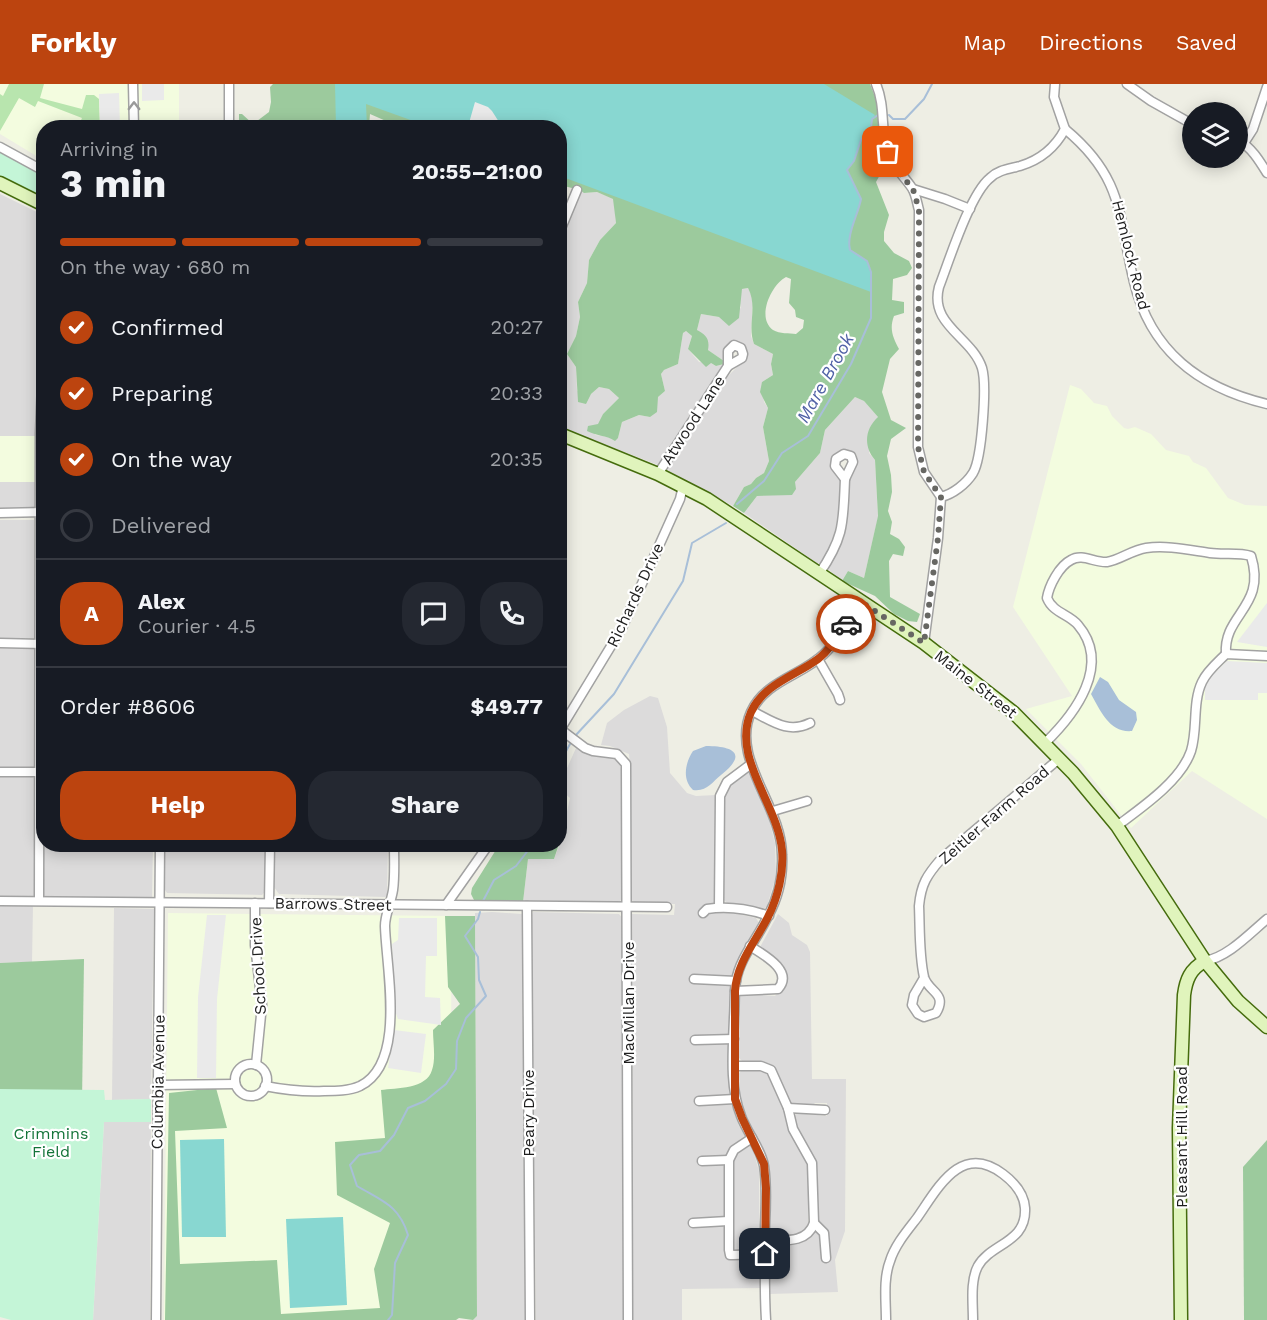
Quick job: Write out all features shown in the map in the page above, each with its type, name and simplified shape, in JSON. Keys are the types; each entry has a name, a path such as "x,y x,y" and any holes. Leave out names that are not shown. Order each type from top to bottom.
{"street":[{"path":"133,84 134,120"},
{"path":"229,84 230,120"},
{"path":"876,84 883,104 888,152 895,168 913,189 919,210 918,447 924,472 941,497 924,643"},
{"path":"941,497 955,491 973,473 978,457 984,391 982,368 976,356 946,324 940,312 937,300 939,287 969,210 987,179 1000,171 1041,157 1059,141 1065,129 1054,97 1055,84"},
{"path":"1127,84 1182,118"},
{"path":"1248,134 1253,129 1267,87"},
{"name":"Hemlock Road","path":"1065,129 1080,141 1103,170 1113,188 1120,207 1137,293 1160,341 1180,362 1204,380 1230,394 1267,404"},
{"path":"0,147 36,167"},
{"path":"1248,148 1267,173"},
{"path":"0,183 36,201"},
{"path":"913,189 935,195 969,210"},
{"path":"567,215 578,190"},
{"name":"Atwood Lane","path":"658,474 728,366"},
{"name":"Maine Street","path":"567,437 658,474 707,499 924,643 991,693 1060,758 1117,826 1205,961 1238,1001 1267,1027"},
{"path":"819,574 835,548 842,531 845,479"},
{"name":"Richards Drive","path":"567,718 622,628 680,499 683,486"},
{"path":"0,513 36,512"},
{"path":"1045,743 1079,702 1092,669 1089,645 1084,633 1076,622 1050,605 1047,598 1054,580 1070,560 1077,557 1109,562 1129,552 1152,547 1209,553 1242,553 1251,556 1257,576 1256,594 1251,606 1228,634 1226,654"},
{"path":"766,1320 764,1164 735,1099 735,991 736,981 750,946 769,916 776,898 782,866 780,835 751,764 746,741 747,726 752,711 765,692 818,659 830,648 861,602"},
{"path":"0,643 36,644"},
{"path":"1117,826 1157,794 1183,767 1194,739 1200,688 1206,675 1226,654 1267,656"},
{"path":"818,659 840,700"},
{"path":"752,711 786,728 799,728 810,723"},
{"name":"MacMillan Drive","path":"567,735 585,748 617,754 626,764 628,1320"},
{"name":"Zeitler Farm Road","path":"924,978 919,906 921,889 926,877 941,859 1060,758"},
{"path":"719,907 720,796 727,782 751,764"},
{"path":"0,772 36,772"},
{"path":"772,811 807,801"},
{"path":"39,900 40,852"},
{"name":"Columbia Avenue","path":"156,1320 160,852"},
{"path":"269,903 270,852"},
{"path":"265,1086 300,1091 348,1090 361,1085 376,1072 385,1056 390,1003 385,925 394,880 394,852"},
{"path":"446,905 483,852"},
{"name":"Barrows Street","path":"0,901 667,908"},
{"name":"School Drive","path":"255,903 255,945 262,1005 256,1065"},
{"name":"Peary Drive","path":"527,906 530,1320"},
{"path":"703,913 706,909 719,907 736,908 769,916"},
{"path":"1205,961 1215,959 1241,942 1267,919"},
{"path":"735,991 778,989 784,980 783,973 778,966 750,946"},
{"name":"Pleasant Hill Road","path":"1182,1320 1179,1128 1184,995 1192,970 1205,961"},
{"path":"694,980 736,981"},
{"path":"695,1040 734,1039"},
{"path":"256,1065 265,1074 265,1086 257,1094 249,1096 242,1093 235,1084 235,1077 240,1068 256,1065"},
{"path":"734,1066 761,1066 771,1070 788,1108 793,1129 812,1163 814,1223 808,1235 798,1239 765,1240"},
{"path":"158,1085 235,1084"},
{"path":"699,1101 735,1099"},
{"path":"788,1108 825,1110"},
{"path":"752,1138 734,1150 729,1160 730,1255 765,1254"},
{"path":"702,1161 729,1160"},
{"path":"886,1320 886,1275 893,1252 942,1181 957,1168 970,1163 986,1165 1006,1176 1020,1191 1025,1209 1023,1220 1015,1235 987,1255 978,1265 974,1277 973,1320"},
{"path":"693,1223 728,1221"},
{"path":"814,1223 824,1233 826,1258"}],"shaded area":[{"path":"0,84 179,84 179,120 36,120 36,156 0,134"},
{"path":"142,84 164,84 164,100 142,101"},
{"path":"335,84 824,84 875,115 869,133 861,140 854,161 847,170 861,199 851,231 851,250 865,260 870,268 871,292 567,179 567,120 411,120 366,104 367,120 336,120"},
{"path":"119,93 120,120 100,120 99,94"},
{"path":"475,102 488,107 498,120 470,120"},
{"path":"581,190 585,193 597,192 614,199 616,223 600,240 589,260 587,283 578,302 580,317 576,336 567,354 567,223"},
{"path":"0,194 36,212 36,509 0,509"},
{"path":"748,288 753,298 751,336 754,344 773,354 771,364 773,375 762,382 764,402 768,408 763,427 769,461 764,473 744,487 733,506 669,471 668,468 726,378 743,361 742,344 739,342 731,342 726,347 724,361 708,350 697,330 701,314 719,317 741,308 739,299 742,289"},
{"path":"686,331 692,336 688,349 699,362 716,366 724,364 658,465 567,430 567,354 576,367 577,391 591,394 599,387 609,389 619,398 603,414 595,435 618,438 622,422 639,415 650,417 658,397 665,391 661,374 664,370 678,364 683,333"},
{"path":"1070,385 1081,389 1094,403 1107,406 1112,416 1124,428 1135,427 1151,434 1166,450 1189,456 1193,462 1206,468 1228,498 1245,505 1267,506 1267,819 1192,771 1131,828 1081,764 1026,709 1072,696 1013,607"},
{"path":"855,397 864,401 878,417 869,453 875,460 878,517 864,578 848,571 842,581 828,569 845,533 849,477 855,469 857,459 854,452 838,452 832,459 831,468 840,481 839,523 836,536 821,563 817,563 744,513 757,496 771,494 795,482 820,453 825,430"},
{"path":"0,436 36,436 36,482 0,482"},
{"path":"0,520 34,520 36,638 0,638"},
{"path":"1267,603 1267,647 1237,642"},
{"path":"0,647 36,647 35,767 0,767"},
{"path":"1227,661 1267,663 1267,693 1258,693 1258,700 1205,700 1205,682"},
{"path":"1100,677 1108,682 1119,700 1136,712 1137,720 1132,731 1124,731 1112,725 1099,708 1091,694"},
{"path":"650,696 658,698 667,727 670,773 687,793 696,796 716,795 713,911 737,912 756,918 759,923 738,959 730,990 729,1090 739,1126 753,1150 759,1171 760,1288 682,1289 682,1320 633,1320 632,914 674,915 675,904 639,904 631,900 629,754 610,746 601,745 607,723 624,710"},
{"path":"706,746 730,749 734,752 734,761 709,786 693,790 686,776 688,761 693,751"},
{"path":"576,748 591,755 614,758 620,764 622,774 622,899 618,903 523,902 528,859 554,859 557,852 567,852 567,812 570,798 567,795 567,768"},
{"path":"746,772 751,775 769,819 775,843 776,876 767,906 763,910 727,903 722,898 724,792 730,783"},
{"path":"0,776 31,776 36,779 35,896 33,897 0,897"},
{"path":"44,852 153,852 152,897 43,897"},
{"path":"165,852 268,852 266,888 262,895 167,893 165,890"},
{"path":"274,852 388,852 387,896 385,897 279,894 274,887"},
{"path":"0,905 33,905 32,962 0,963"},
{"path":"114,908 154,909 151,1099 112,1100"},
{"path":"533,912 619,914 623,919 625,1320 536,1320 531,918"},
{"path":"168,913 451,916 452,1320 164,1320"},
{"path":"475,913 522,914 525,1320 473,1320 477,1316"},
{"path":"778,914 789,923 792,935 807,945 810,952 812,1079 846,1079 845,1231 835,1260 838,1292 769,1294 769,1246 773,1243 804,1241 811,1236 813,1229 815,1179 796,1129 794,1117 797,1113 827,1116 827,1103 815,1103 812,1106 791,1105 775,1070 742,1061 738,1057 738,997 747,994 775,996 785,985 785,976 759,949"},
{"path":"207,915 226,915 217,999 216,1078 197,1078 198,997"},
{"path":"399,918 437,918 437,956 426,956 425,997 440,998 441,1025 398,1019 394,1008 392,944 398,940"},
{"path":"394,1030 426,1034 421,1073 388,1068"},
{"path":"761,1069 769,1073 808,1164 808,1228 805,1233 793,1238 772,1236 769,1233 769,1183 740,1100 739,1073 742,1070"},
{"path":"104,1122 151,1122 150,1320 93,1320"},
{"path":"224,1139 226,1237 182,1237 180,1140"},
{"path":"343,1217 347,1305 290,1308 286,1219"}],"green space":[{"path":"9,84 44,84 40,98 82,109 86,95 94,95 99,99 100,120 81,120 82,118 38,101 35,107 19,98 0,131 0,94 3,96"},
{"path":"273,84 870,84 879,107 880,147 886,164 876,182 889,215 884,241 894,253 909,261 912,268 907,275 893,279 892,300 904,302 904,313 894,316 892,333 899,349 890,359 882,392 891,420 906,428 891,439 887,456 892,492 888,511 892,522 890,534 899,539 905,547 903,556 893,554 889,561 890,597 920,614 917,622 908,621 894,614 875,596 842,581 848,571 864,578 878,516 875,460 871,455 867,438 870,427 878,417 864,401 855,397 825,430 820,453 795,482 796,489 792,495 757,496 744,513 733,506 744,487 764,473 769,461 763,427 768,408 760,392 762,382 773,375 771,364 773,354 754,344 752,302 748,288 742,289 739,318 729,326 719,317 701,314 697,330 707,338 708,350 724,361 724,364 716,366 711,363 706,367 688,349 692,336 686,331 683,333 678,364 664,370 661,374 665,391 658,397 657,412 650,417 639,415 622,422 615,441 587,431 588,426 598,424 603,414 619,398 609,389 599,387 591,394 586,404 578,402 576,367 567,354 576,336 580,317 578,302 587,283 589,260 600,240 616,223 613,199 597,192 584,193 567,187 567,120 384,120 370,114 370,120 258,120 269,112 270,87","holes":["786,277 791,279 789,303 795,310 796,317 804,320 803,328 796,334 773,330 766,318 771,294 780,281"]},
{"path":"239,114 249,120 239,120"},
{"path":"0,151 36,171 36,196 0,178"},
{"path":"495,852 556,852 554,859 528,859 523,902 474,900 471,894 472,888"},
{"path":"445,916 475,916 477,1316 473,1320 459,1318 456,1320 165,1320 169,1093 216,1088 227,1128 175,1131 180,1264 277,1260 281,1314 380,1308 374,1269 390,1223 337,1195 335,1142 385,1138 381,1090 418,1084 429,1076 432,1070 433,1030 460,1004 448,987"},
{"path":"84,959 82,1102 0,1098 0,963"},
{"name":"Crimmins Field","path":"0,1089 104,1090 105,1100 151,1099 151,1122 104,1122 93,1320 11,1320 0,1317"},
{"path":"1267,1140 1267,1320 1244,1320 1243,1167"}],"waterway":[{"name":"Mare Brook","path":"889,115 893,119 905,119 924,99 932,84"},
{"name":"Mare Brook","path":"737,504 764,481 782,453 808,436 851,364 871,318 871,272 867,261 850,250 849,244 861,199 847,170 854,161 861,140 871,128 872,119 878,115"},
{"name":"Mare Brook","path":"575,736 614,694 683,581 692,543 726,523"},
{"name":"Mare Brook","path":"567,749 570,744"},
{"name":"Mare Brook","path":"483,901 494,880 516,866 527,852"},
{"name":"Mare Brook","path":"388,1320 392,1315 395,1263 408,1235 400,1217 394,1210 382,1200 357,1186 350,1165 359,1155 380,1151 394,1135 408,1108 425,1101 446,1084 456,1069 457,1041 466,1018 486,996 479,980 478,957 465,936 478,919 480,912"}],"way so far":[{"path":"846,624 861,602 924,643 938,538 941,497 924,472 920,460 917,430 919,210 913,189 895,168 888,152"}],"route":[{"path":"765,1254 764,1164 735,1099 735,991 738,972 743,960 769,916 776,898 780,883 782,852 780,835 772,811 748,756 747,726 756,703 765,692 824,654 846,624"}]}
